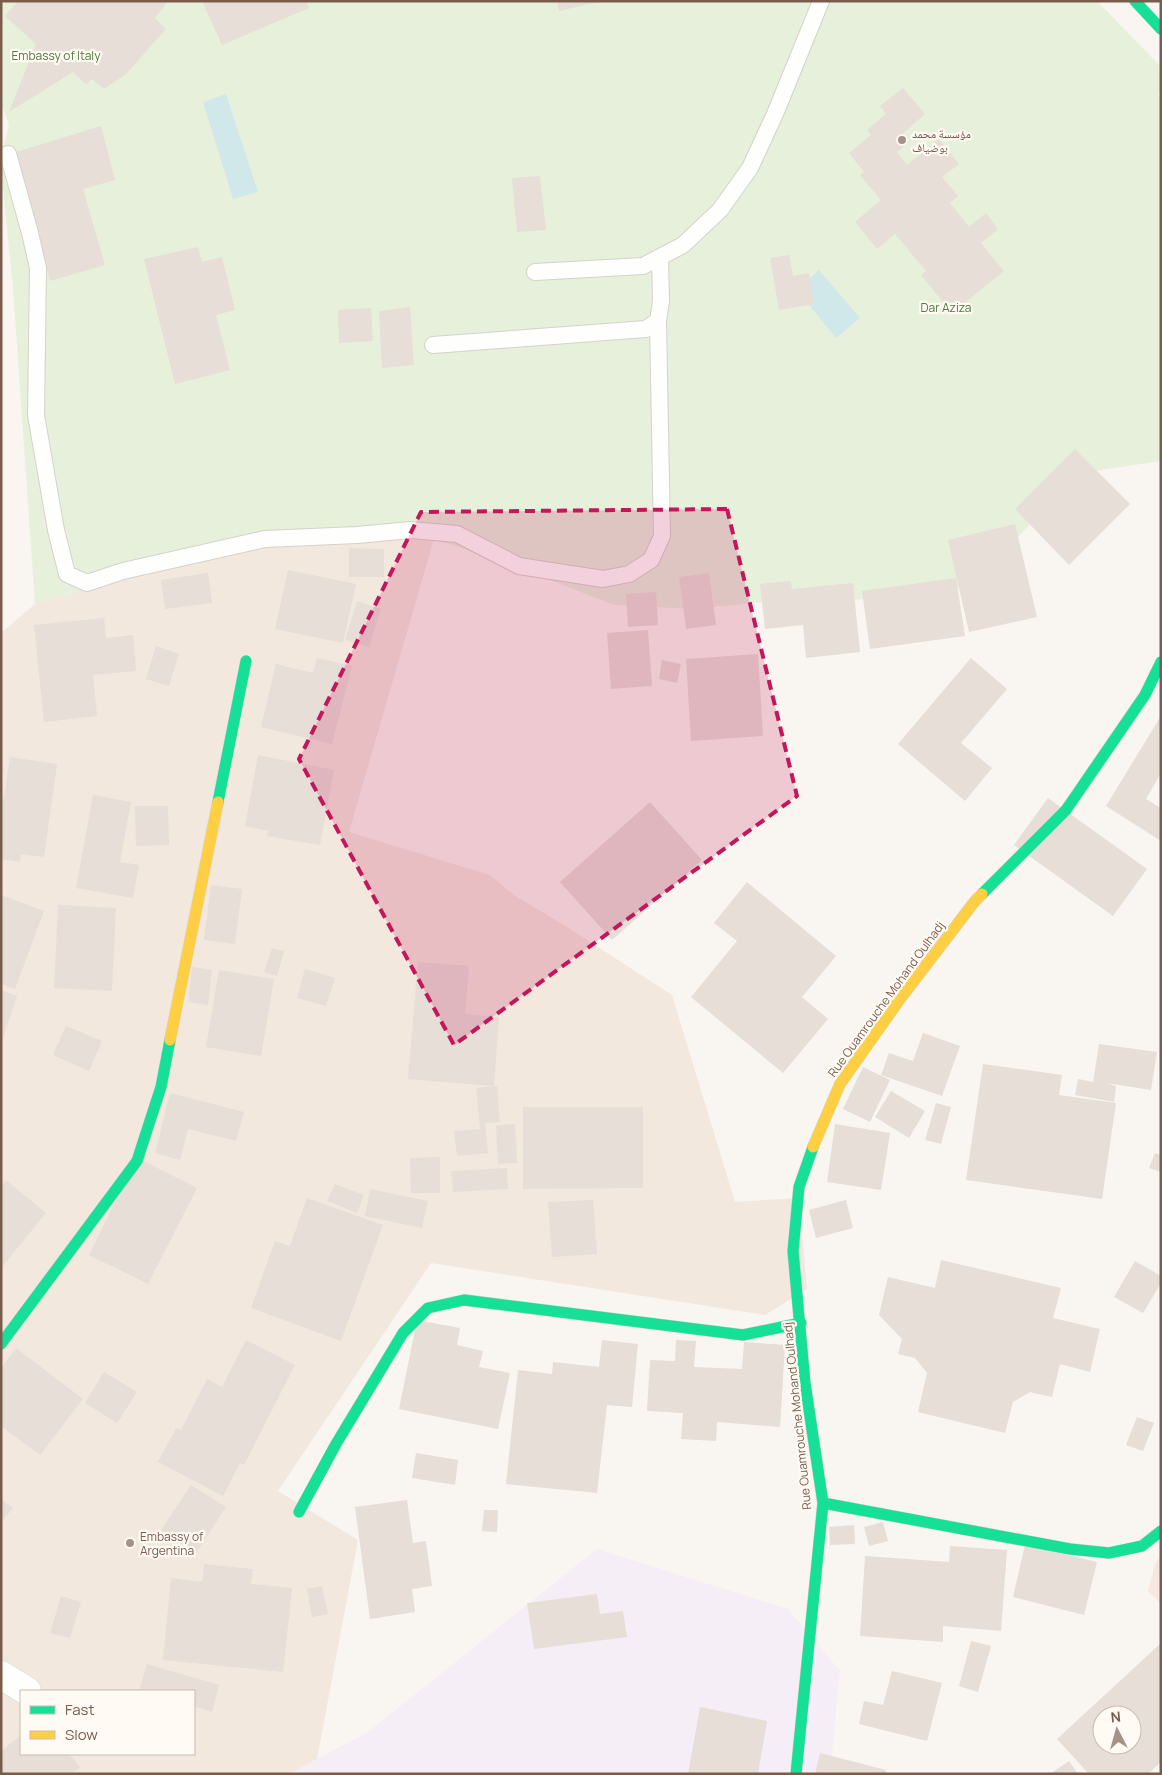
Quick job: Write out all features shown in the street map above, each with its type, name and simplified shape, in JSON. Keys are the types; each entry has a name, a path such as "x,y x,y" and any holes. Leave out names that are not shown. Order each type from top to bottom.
{"street":[{"path":"1135,1 1161,29"},
{"path":"1,1344 137,1161 161,1087 246,661"},
{"name":"Rue Ouamrouche Mohand Oulhadj","path":"796,1774 823,1503 805,1383 793,1251 799,1187 815,1142 840,1084 900,999 975,901 1066,810 1145,695 1161,662"},
{"path":"299,1512 336,1444 403,1333 428,1308 464,1300 743,1335 801,1323"},
{"path":"823,1503 1070,1550 1109,1553 1142,1546 1161,1531"},
{"path":"1,1675 25,1690"}],"lane":[{"path":"535,272 643,266 683,245 720,210 750,168 821,1"},
{"path":"8,154 38,268 36,415 56,530 67,574 87,583 123,571 266,539 357,535 411,530 457,534 519,566 603,578 629,574 652,560 662,536 658,321 661,302 660,257"},
{"path":"433,345 646,329 658,321"}],"highlighted area":[{"path":"727,509 797,796 454,1045 299,759 421,512"}],"shaded area":[{"path":"434,539 349,832 490,875 514,895 672,995 735,1202 799,1198 807,1289 765,1315 431,1263 278,1491 358,1540 317,1759 289,1774 1,1774 1,633 35,604 134,575 290,542"},
{"path":"597,1549 788,1609 840,1671 830,1774 289,1774 368,1732"},
{"path":"1161,1556 1161,1604 1148,1591 1155,1564"}],"green space":[{"path":"1,1 1097,1 1161,67 1161,89 1158,95 1161,97 1161,461 1080,473 969,587 846,601 775,601 693,609 614,605 522,569 503,563 495,563 494,559 434,539 290,542 134,575 35,604 13,288 1,169 1,157 9,125 1,103"}],"water":[{"path":"226,94 258,192 233,199 203,102"},
{"path":"819,270 860,318 836,338 797,290"}],"building":[{"path":"18,1 168,1 155,18 166,29 126,74 104,89 92,79 86,84 73,72 9,112 36,44 5,16"},
{"path":"202,1 306,1 309,8 222,45"},
{"path":"557,1 597,1 598,2 559,11"},
{"path":"903,88 925,114 902,134 909,142 897,152 907,165 939,139 959,164 942,177 958,196 950,203 969,227 986,213 998,229 981,243 1004,271 952,313 921,275 926,271 895,234 877,249 855,222 881,200 860,175 864,172 849,153 871,135 867,130 886,114 880,106"},
{"path":"101,126 115,180 83,189 105,265 50,281 16,152"},
{"path":"540,176 546,230 517,232 512,178"},
{"path":"198,247 202,262 222,257 235,310 216,315 230,370 175,384 144,259"},
{"path":"789,255 793,276 809,273 814,304 779,310 770,258"},
{"path":"410,307 414,365 382,368 379,311"},
{"path":"371,308 373,341 339,343 338,310"},
{"path":"1075,449 1130,504 1069,565 1015,509"},
{"path":"1015,524 1037,617 969,632 948,540"},
{"path":"349,548 384,549 384,577 349,577"},
{"path":"288,570 356,584 343,643 275,629"},
{"path":"208,573 212,603 165,609 161,580"},
{"path":"709,573 716,625 686,629 679,577"},
{"path":"956,578 965,636 870,649 862,591"},
{"path":"791,581 792,589 853,583 860,652 806,658 803,625 765,629 760,584"},
{"path":"656,592 658,625 628,627 626,594"},
{"path":"357,601 381,609 369,647 345,640"},
{"path":"104,618 106,638 133,635 136,671 93,675 97,716 44,722 34,625"},
{"path":"648,630 652,686 611,689 607,633"},
{"path":"156,646 179,654 169,686 146,679"},
{"path":"758,654 763,736 691,741 686,659"},
{"path":"317,658 352,666 332,744 261,727 276,664 313,673"},
{"path":"971,658 1007,689 961,743 992,768 965,801 898,744"},
{"path":"662,660 681,664 677,683 659,679"},
{"path":"1161,716 1161,773 1146,799 1161,808 1161,841 1106,806"},
{"path":"258,755 334,770 320,845 267,836 268,831 245,826"},
{"path":"10,757 57,764 44,857 21,854 20,862 1,859 1,797 4,798"},
{"path":"93,795 131,802 120,862 139,865 133,898 76,888"},
{"path":"1048,798 1147,869 1113,916 1014,845"},
{"path":"650,802 702,860 612,940 560,882"},
{"path":"135,806 168,806 169,845 136,846"},
{"path":"747,882 836,956 802,997 828,1019 783,1073 691,997 737,941 714,923"},
{"path":"211,885 242,889 235,944 204,940"},
{"path":"1,895 44,911 15,989 1,984"},
{"path":"58,905 116,908 112,991 54,988"},
{"path":"272,948 284,951 277,976 264,972"},
{"path":"418,962 469,966 465,1014 499,1017 494,1086 408,1079"},
{"path":"192,967 212,970 208,1005 188,1002"},
{"path":"305,969 335,978 326,1006 297,998"},
{"path":"219,970 274,979 261,1056 206,1047"},
{"path":"1,990 17,996 2,1041 1,1041"},
{"path":"66,1026 102,1041 89,1071 53,1055"},
{"path":"923,1033 960,1046 942,1096 881,1075 889,1053 913,1061"},
{"path":"1099,1044 1157,1052 1151,1090 1106,1083 1116,1086 1114,1102 1075,1095 1078,1079 1093,1082"},
{"path":"983,1064 1062,1075 1059,1095 1116,1103 1102,1199 966,1180"},
{"path":"863,1067 890,1080 870,1122 843,1109"},
{"path":"497,1086 500,1122 485,1123 488,1153 457,1156 454,1131 480,1129 476,1088"},
{"path":"891,1091 925,1111 909,1138 875,1117"},
{"path":"170,1093 244,1112 236,1141 188,1129 180,1160 155,1153"},
{"path":"936,1103 951,1107 941,1144 925,1140"},
{"path":"523,1107 643,1107 643,1188 523,1189"},
{"path":"515,1124 517,1163 498,1164 496,1125"},
{"path":"835,1124 890,1133 881,1190 827,1182"},
{"path":"1155,1153 1161,1155 1161,1172 1149,1168"},
{"path":"440,1157 440,1193 411,1193 410,1158"},
{"path":"137,1158 197,1188 148,1284 89,1255"},
{"path":"507,1168 508,1189 453,1192 451,1171"},
{"path":"6,1180 46,1213 1,1268 1,1185"},
{"path":"335,1184 364,1195 357,1213 327,1201"},
{"path":"370,1189 428,1201 422,1228 365,1216"},
{"path":"307,1198 383,1225 341,1341 251,1308 275,1241 290,1246"},
{"path":"593,1200 597,1254 552,1257 548,1202"},
{"path":"846,1200 853,1228 816,1238 809,1210"},
{"path":"941,1260 1061,1288 1053,1318 1100,1329 1090,1372 1060,1364 1052,1397 1030,1392 1013,1402 1005,1433 918,1412 927,1373 915,1358 898,1354 902,1339 879,1315 888,1277 935,1288"},
{"path":"1135,1261 1161,1276 1161,1283 1143,1313 1114,1297"},
{"path":"417,1320 460,1328 457,1345 483,1351 479,1367 510,1373 498,1429 399,1409"},
{"path":"246,1340 295,1365 244,1465 240,1463 223,1496 158,1462 176,1428 181,1430 207,1379 222,1387"},
{"path":"602,1340 638,1344 632,1407 607,1405 597,1493 506,1484 518,1370 552,1374 553,1362 599,1367"},
{"path":"676,1340 696,1341 694,1367 742,1369 744,1342 785,1345 780,1427 717,1422 716,1441 681,1439 683,1413 647,1411 650,1360 675,1361"},
{"path":"16,1348 83,1399 40,1455 1,1426 1,1368"},
{"path":"104,1372 137,1392 117,1423 85,1403"},
{"path":"1137,1417 1154,1423 1143,1451 1126,1445"},
{"path":"416,1453 458,1460 455,1485 412,1478"},
{"path":"191,1485 226,1507 196,1553 161,1530"},
{"path":"1,1499 13,1508 1,1522"},
{"path":"407,1500 413,1543 426,1541 432,1586 412,1589 415,1612 370,1619 355,1507"},
{"path":"484,1510 498,1510 497,1532 482,1531"},
{"path":"883,1522 888,1541 869,1546 864,1527"},
{"path":"854,1525 855,1544 830,1545 829,1527"},
{"path":"1025,1545 1097,1562 1084,1615 1013,1597"},
{"path":"950,1546 1007,1550 1001,1631 943,1626 943,1642 860,1636 865,1556 949,1562"},
{"path":"204,1564 253,1569 251,1584 292,1588 283,1672 163,1660 171,1578 202,1582"},
{"path":"322,1586 328,1614 312,1617 307,1589"},
{"path":"597,1594 600,1614 623,1611 627,1637 534,1649 527,1603"},
{"path":"61,1596 81,1602 70,1638 50,1633"},
{"path":"971,1641 991,1646 978,1692 959,1686"},
{"path":"1160,1644 1161,1762 1148,1774 1089,1774 1057,1739 1092,1707 1092,1755 1142,1755 1142,1705 1094,1705"},
{"path":"147,1664 219,1685 212,1712 195,1706 195,1690 139,1690"},
{"path":"892,1671 942,1683 927,1741 859,1724 864,1701 883,1705"},
{"path":"700,1707 767,1721 758,1774 688,1774"},
{"path":"20,1736 20,1755 70,1755 80,1767 71,1774 1,1774 1,1751"},
{"path":"820,1753 886,1770 885,1774 815,1774"},
{"path":"1069,1761 1078,1774 1050,1774"}],"traffic: fast":[{"path":"1135,1 1161,29"},
{"path":"218,802 246,661"},
{"path":"982,894 1066,810 1145,695 1161,662"},
{"path":"1,1344 137,1161 161,1087 170,1040"},
{"path":"796,1774 823,1503 805,1383 793,1251 799,1187 813,1147"},
{"path":"299,1512 336,1444 403,1333 428,1308 464,1300 743,1335 801,1323"},
{"path":"823,1503 1070,1549 1109,1553 1142,1546 1161,1531"}],"traffic: slow":[{"path":"170,1040 218,802"},
{"path":"813,1147 840,1084 900,999 982,894"}],"place":[{"name":"مؤسسة محمد بوضياف","path":"902,140"},
{"name":"Embassy of Argentina","path":"130,1543"}],"park label":[{"name":"Embassy of Italy","path":"56,55"},
{"name":"Dar Aziza","path":"946,307"}]}
